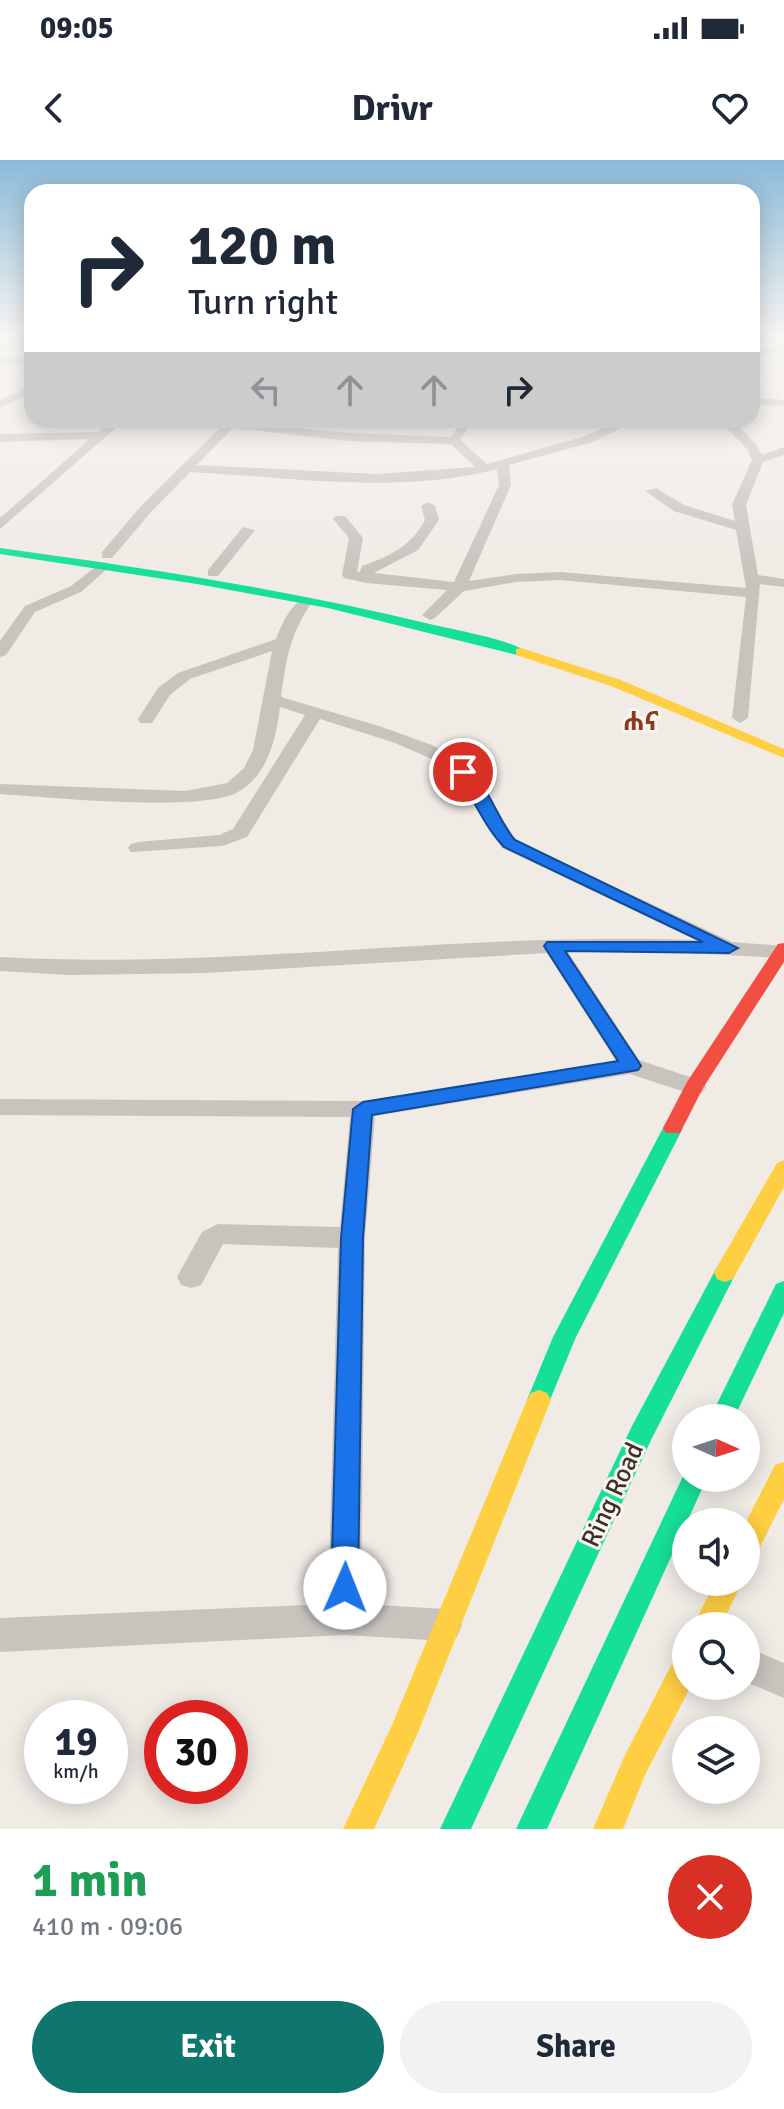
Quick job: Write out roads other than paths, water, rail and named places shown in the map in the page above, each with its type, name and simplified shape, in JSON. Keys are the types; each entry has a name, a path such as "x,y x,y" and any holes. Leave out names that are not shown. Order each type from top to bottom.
{"main road":[{"path":"0,539 104,561 430,615 626,673 784,735"},
{"path":"0,551 213,573 305,602 419,624 560,663 630,688 784,754"},
{"path":"358,1829 402,1735 565,1337 694,1087 783,950"},
{"name":"Ring Road","path":"455,1829 641,1434 756,1214 784,1168"},
{"path":"729,1404 784,1290"},
{"path":"760,1520 784,1473"},
{"path":"531,1829 687,1492"},
{"path":"608,1829 635,1765 672,1693"}],"street":[{"path":"0,525 111,428"},
{"path":"0,652 30,609 76,589 104,561 146,509 226,428"},
{"path":"268,428 345,441 454,441 485,469"},
{"path":"454,441 463,428"},
{"path":"189,468 463,473 505,470 616,428"},
{"path":"733,428 753,448 758,460"},
{"path":"3,441 104,435"},
{"path":"740,718 753,586 739,505 758,460 784,451"},
{"path":"463,473 485,469 505,470"},
{"path":"430,615 459,587 505,485 505,470"},
{"path":"651,491 679,508 742,527"},
{"path":"366,579 367,569 405,556 422,540 432,520 428,506"},
{"path":"340,519 356,538 349,575 366,579 459,587 516,578 560,576 753,586 784,583"},
{"path":"213,573 248,530"},
{"path":"0,789 185,797 212,794 234,786 261,754 273,700 280,643 295,611 305,602"},
{"path":"146,719 164,692 184,676 280,643"},
{"path":"273,700 423,747 447,759 475,786 499,833 509,844 729,948"},
{"path":"138,848 222,840 240,833 315,713"},
{"path":"553,946 631,1066"},
{"path":"0,964 173,969 553,946 783,950"},
{"path":"0,1107 363,1109 631,1066 694,1087"},
{"path":"344,1619 352,1238 363,1109"},
{"path":"191,1277 211,1239 218,1234 352,1238"},
{"path":"0,1635 344,1619 445,1625"},
{"path":"760,1670 784,1681"}],"district":[{"name":"ሐና","path":"641,722"}]}
